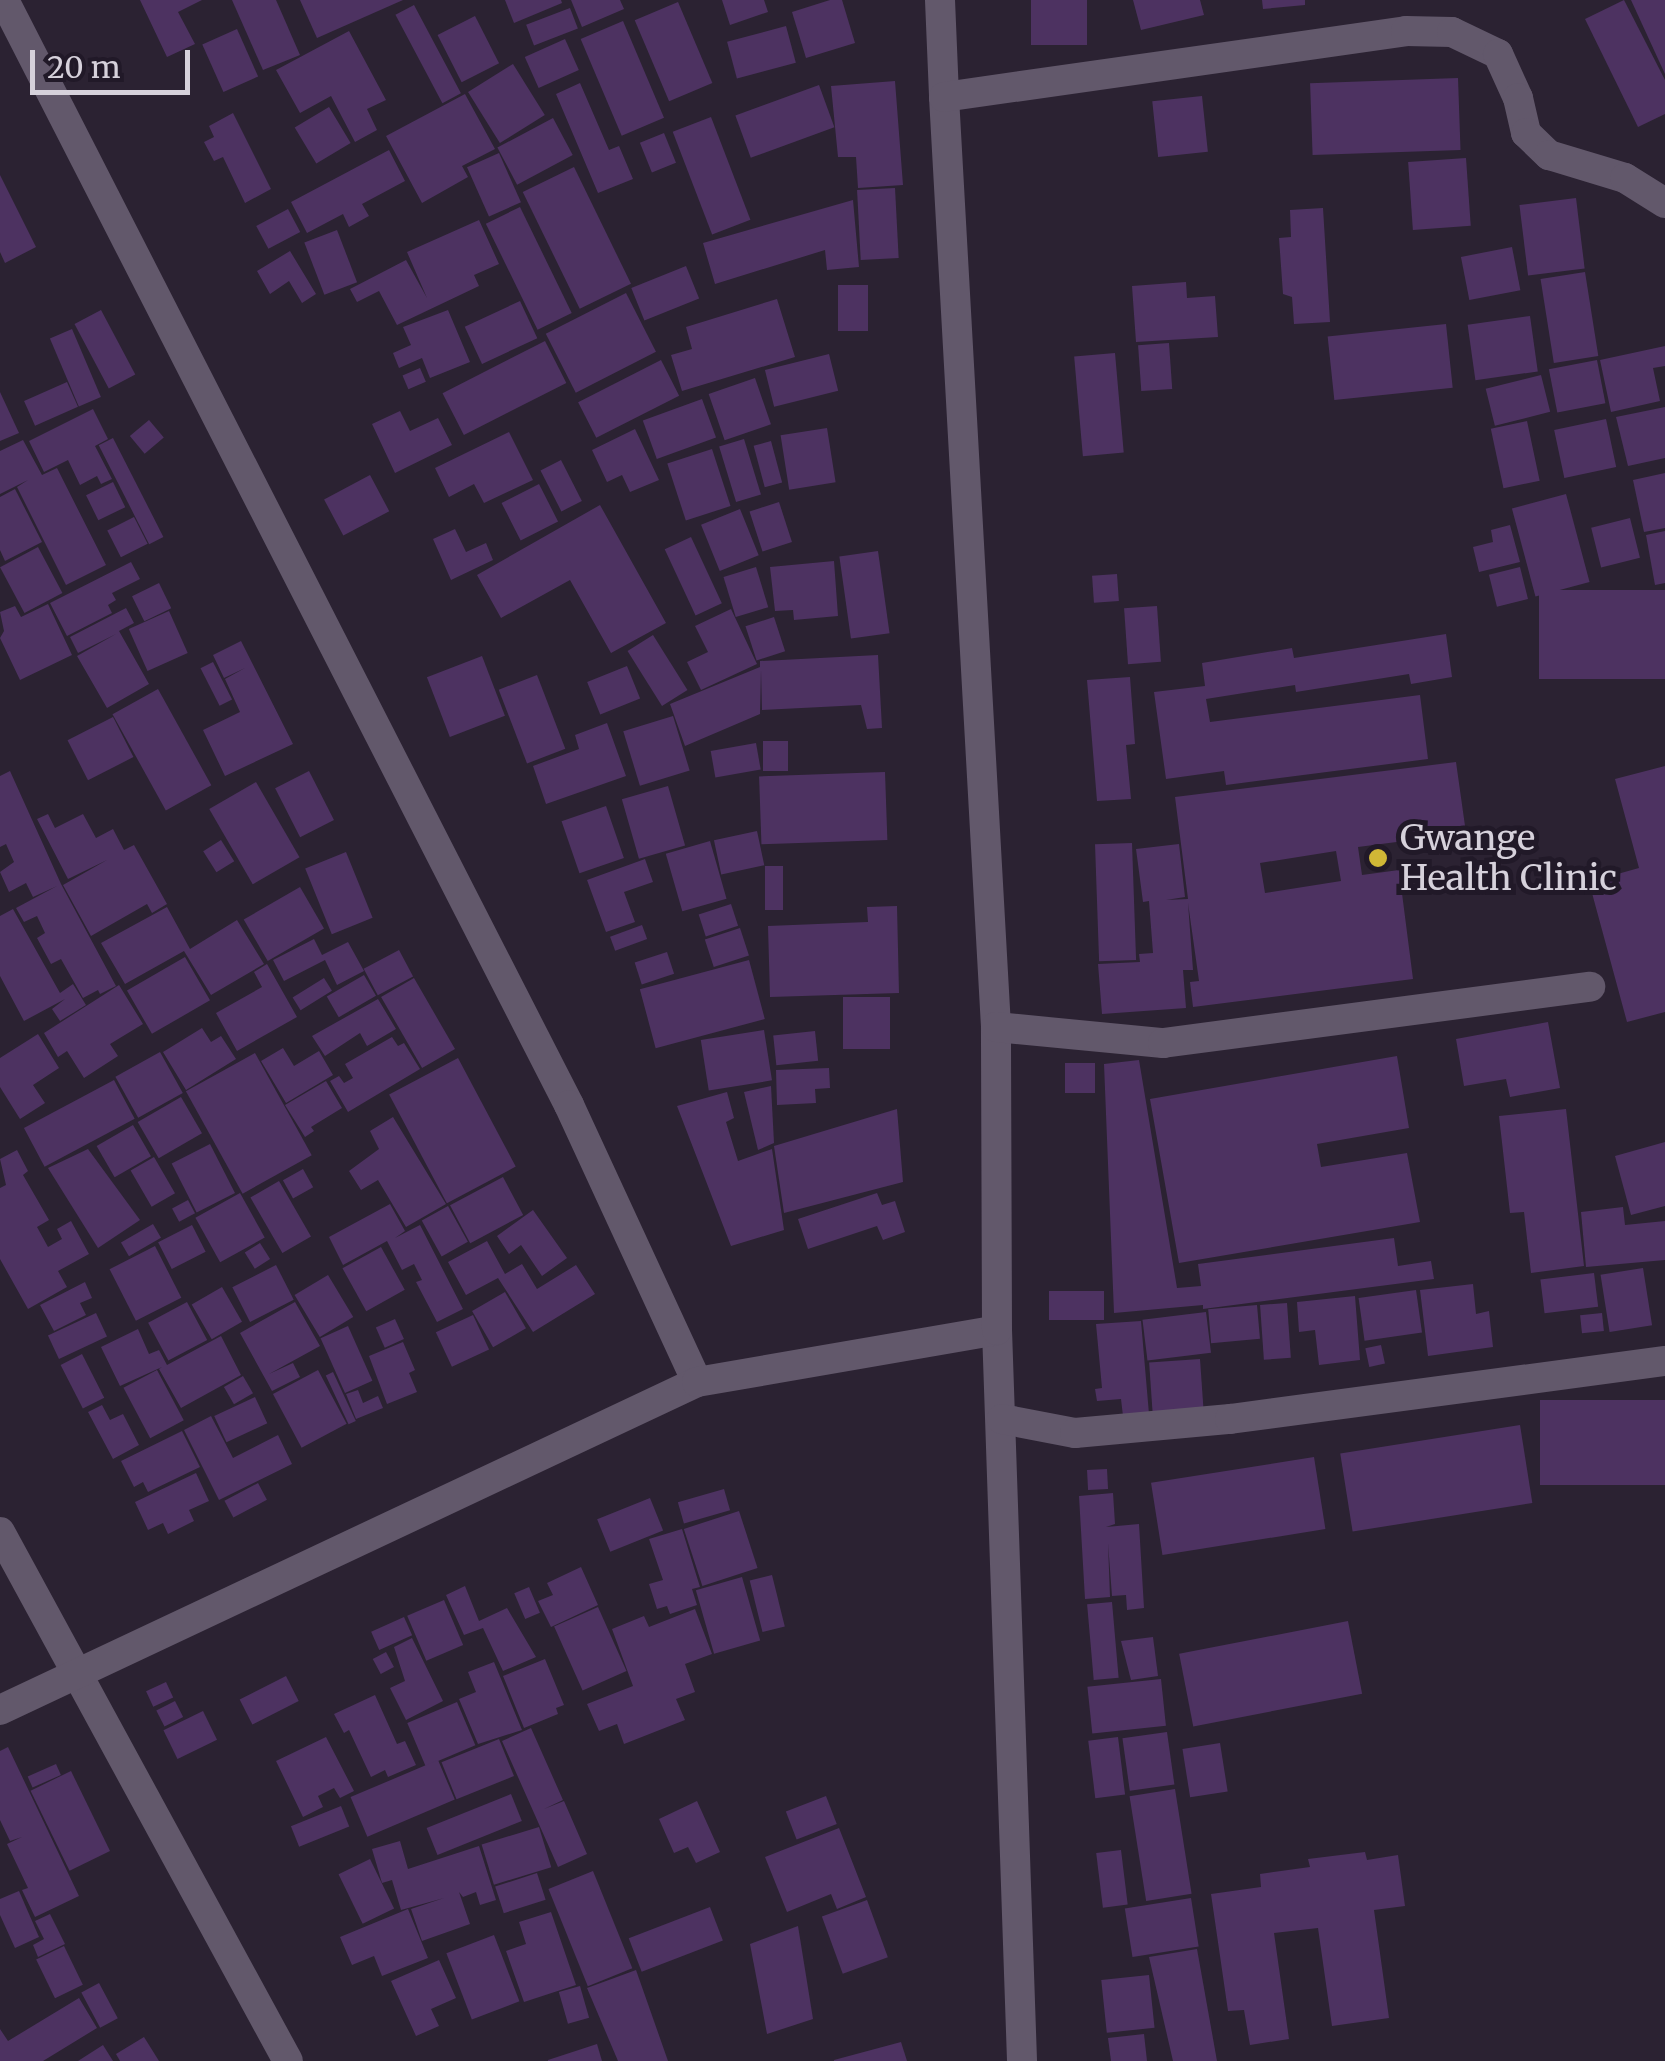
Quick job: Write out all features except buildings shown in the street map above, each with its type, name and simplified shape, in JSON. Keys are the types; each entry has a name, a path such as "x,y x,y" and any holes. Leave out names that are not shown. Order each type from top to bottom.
{"street":[{"path":"4,0 569,1105 697,1382"},
{"path":"940,0 996,1028 998,1330 1022,2061"},
{"path":"944,97 1406,31 1452,32 1498,54 1518,98 1526,133 1549,155 1625,178 1665,203"},
{"path":"996,1028 1162,1043 1590,988"},
{"path":"0,1710 697,1382 998,1330"},
{"path":"1002,1419 1075,1433 1230,1419 1665,1362"},
{"path":"0,1532 288,2061"}],"place":[{"name":"Gwange Health Clinic","path":"1378,858"}]}
